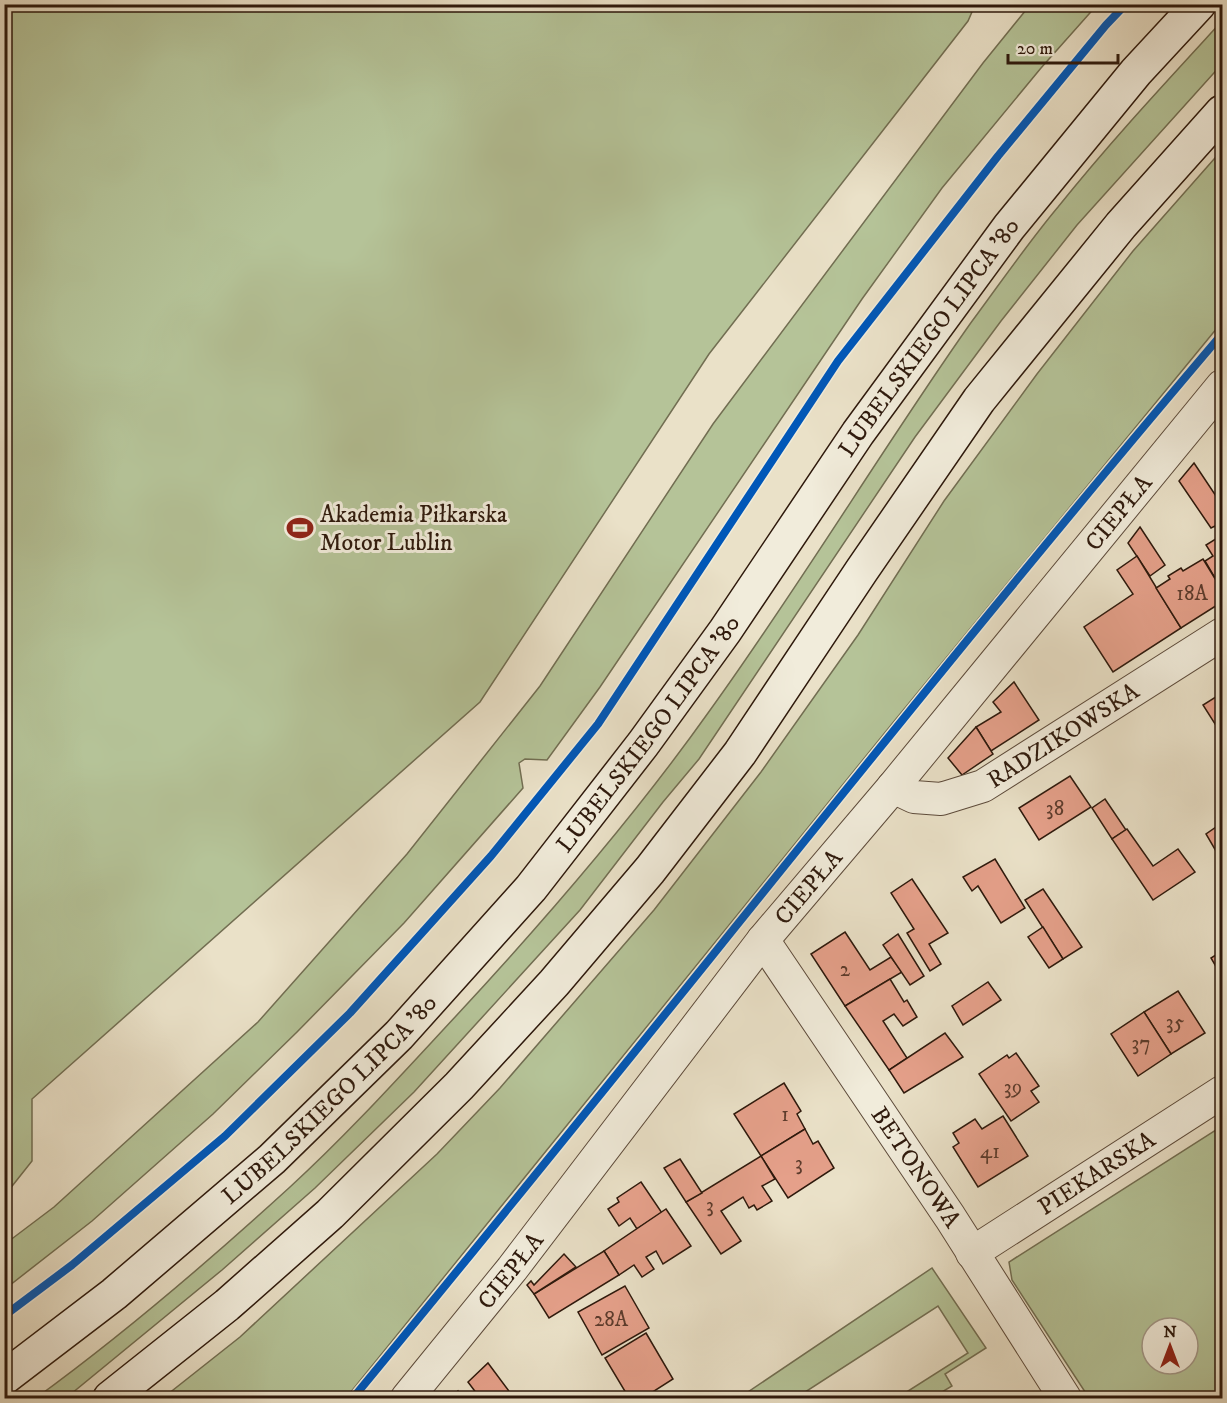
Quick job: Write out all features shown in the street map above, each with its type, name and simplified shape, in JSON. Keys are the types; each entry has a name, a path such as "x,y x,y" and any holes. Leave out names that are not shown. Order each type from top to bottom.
{"main road":[{"name":"LUBELSKIEGO LIPCA '80","path":"4,1378 114,1294 272,1159 399,1035 531,888 643,744 725,631 858,433 1009,227 1136,72 1199,4"},
{"path":"110,1398 227,1305 330,1214 459,1086 554,983 650,870 740,753 979,400 1121,225 1222,112"}],"street":[{"name":"CIEPŁA","path":"407,1398 512,1269 763,940 1222,386"},
{"name":"RADZIKOWSKA","path":"892,786 914,797 941,799 983,786 1222,634"},
{"name":"BETONOWA","path":"763,940 972,1253 1065,1398"},
{"name":"PIEKARSKA","path":"972,1253 1222,1092"}],"green space":[{"name":"Akademia Piłkarska Motor Lublin","path":"5,4 975,5 968,21 709,354 480,702 32,1099 32,1161 5,1195"},
{"path":"1030,5 1097,5 1041,68 942,188 862,299 600,687 547,760 525,759 519,763 523,788 404,923 213,1114 92,1221 5,1289 5,1244 54,1207 258,1022 407,854 540,686 713,424 983,63"},
{"path":"1222,21 1222,64 1077,225 1001,321 915,437 699,759 580,910 414,1092 315,1188 222,1270 66,1398 36,1398 166,1296 312,1167 490,980 555,906 619,830 708,713 775,617 937,372 1024,250 1098,159"},
{"path":"1222,150 1222,322 896,719 346,1398 163,1398 240,1337 437,1154 500,1088 654,910 761,772 858,635 944,501 1037,374 1133,251"},
{"path":"1222,1126 1222,1398 1089,1398 1012,1280 1009,1262"},
{"path":"932,1268 986,1348 945,1374 952,1386 932,1398 897,1398 968,1353 938,1306 796,1398 739,1398"}],"building":[{"path":"1194,463 1222,505 1221,536 1215,526 1211,528 1179,481"},
{"path":"1140,527 1165,565 1150,576 1128,543"},
{"path":"1222,535 1222,590 1205,561 1213,556 1206,545"},
{"path":"1137,556 1181,628 1113,672 1084,627 1133,594 1117,570"},
{"path":"1203,559 1222,590 1222,602 1181,628 1156,588 1170,579 1168,576 1181,568 1183,571"},
{"path":"1014,682 1039,720 991,751 976,727 1001,712 993,702"},
{"path":"1222,693 1222,735 1203,705"},
{"path":"976,727 993,754 962,775 948,758"},
{"path":"1070,776 1091,807 1039,840 1019,808"},
{"path":"1105,799 1126,830 1112,839 1092,808"},
{"path":"1222,823 1222,857 1220,858 1206,834"},
{"path":"1127,829 1153,866 1178,849 1195,872 1153,900 1112,839"},
{"path":"995,859 1025,908 1001,923 978,886 972,891 963,877"},
{"path":"912,879 948,933 929,944 941,964 930,971 907,933 914,929 891,893"},
{"path":"1043,889 1082,947 1063,959 1025,900"},
{"path":"1043,927 1063,959 1049,968 1028,937"},
{"path":"845,932 870,970 891,957 902,972 845,1006 811,954"},
{"path":"898,934 924,976 910,985 883,945"},
{"path":"1222,951 1222,977 1211,958"},
{"path":"890,979 904,1002 907,1000 917,1017 903,1026 894,1014 883,1021 907,1058 889,1070 845,1006"},
{"path":"988,982 1001,1000 963,1025 952,1006"},
{"path":"1178,991 1205,1033 1171,1054 1144,1012"},
{"path":"1144,1012 1171,1054 1138,1076 1111,1034"},
{"path":"945,1033 963,1057 904,1093 889,1070"},
{"path":"1016,1053 1039,1086 1031,1091 1039,1102 1011,1121 979,1074 1007,1055 1009,1058"},
{"path":"784,1083 801,1111 797,1114 805,1129 761,1156 734,1114"},
{"path":"1003,1116 1028,1156 978,1187 953,1147 959,1143 953,1133 975,1119 982,1129"},
{"path":"805,1129 813,1144 818,1141 834,1168 788,1198 761,1156"},
{"path":"761,1156 775,1179 762,1186 772,1201 757,1210 754,1205 749,1208 743,1197 721,1211 741,1241 721,1254 686,1202"},
{"path":"680,1159 702,1193 686,1202 664,1168"},
{"path":"641,1182 662,1213 637,1229 630,1218 619,1226 608,1209 619,1202 617,1198"},
{"path":"666,1209 691,1246 663,1264 656,1251 646,1257 654,1269 642,1277 634,1265 619,1275 604,1251"},
{"path":"604,1251 619,1275 549,1318 534,1294"},
{"path":"564,1254 576,1267 534,1294 527,1285 531,1281 534,1285"},
{"path":"625,1286 649,1328 602,1355 578,1312"},
{"path":"646,1333 673,1379 648,1395 647,1393 638,1398 629,1398 605,1358"},
{"path":"488,1363 514,1398 480,1398 468,1382"},
{"path":"458,1391 463,1398 451,1398"}],"cycle path":[{"path":"4,1316 72,1265 225,1136 350,1013 491,856 598,724 838,361 998,156 1126,4"},
{"path":"353,1398 1002,598 1222,334"}],"place":[{"name":"Akademia Piłkarska Motor Lublin","path":"300,528"}]}
